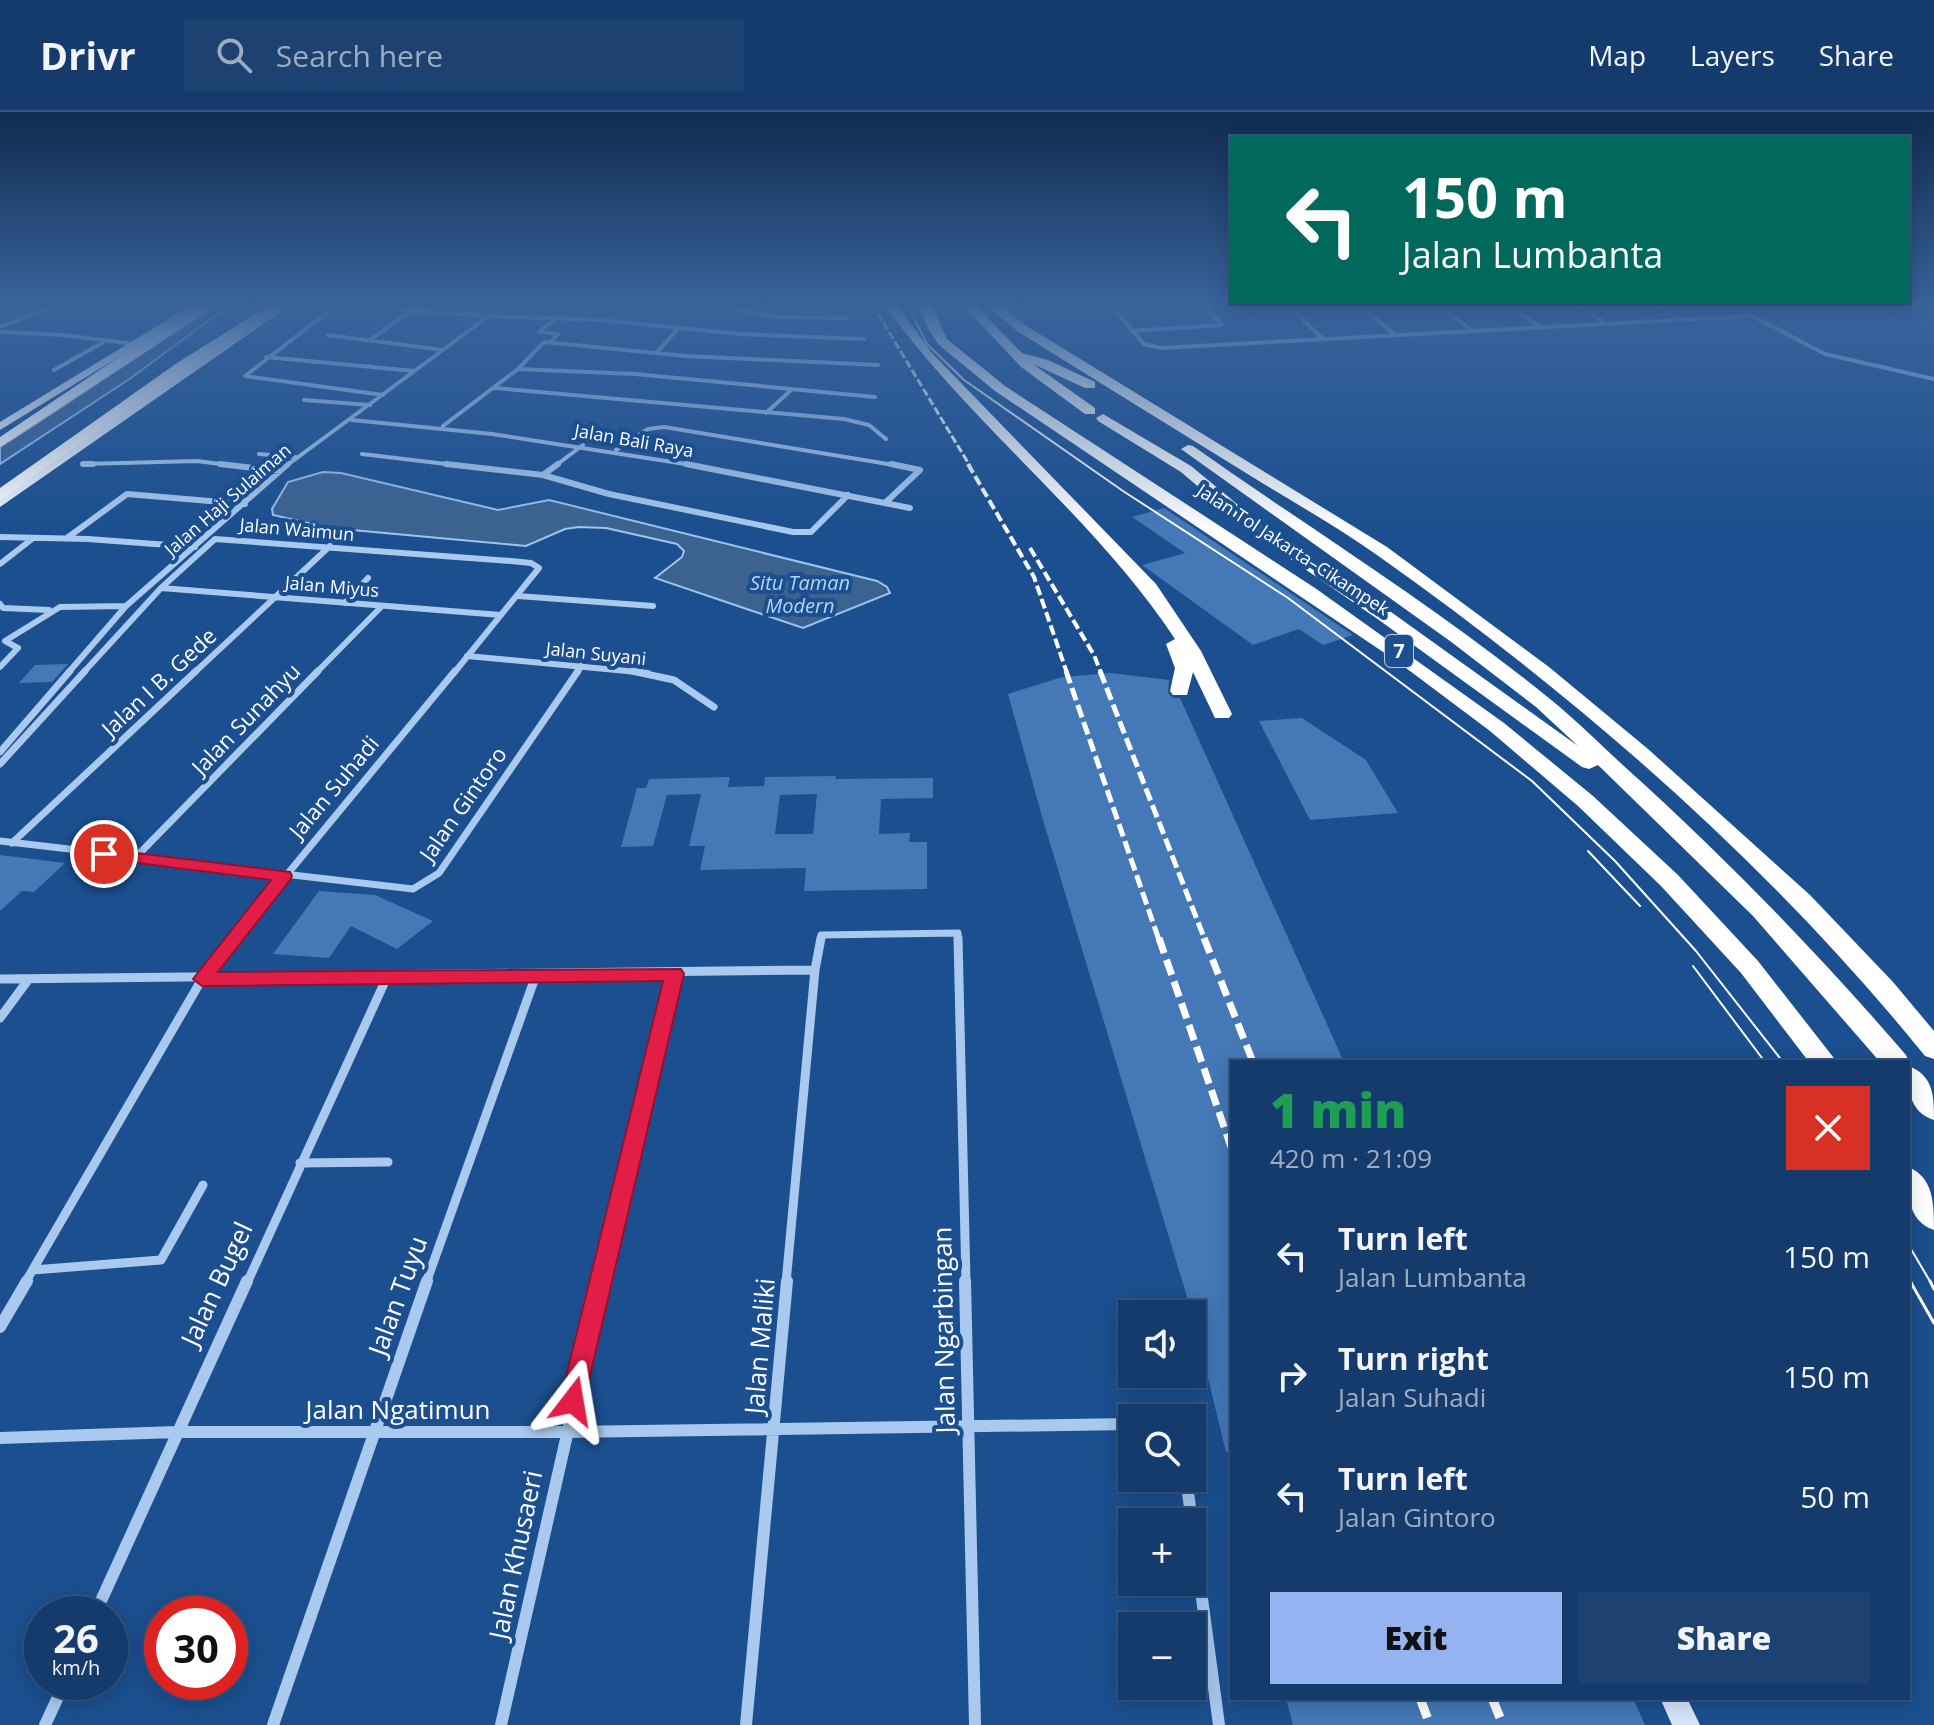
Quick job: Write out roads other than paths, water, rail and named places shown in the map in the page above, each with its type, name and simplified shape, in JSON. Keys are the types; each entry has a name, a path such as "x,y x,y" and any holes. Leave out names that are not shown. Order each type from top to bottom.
{"highway":[{"path":"0,443 95,379"},
{"path":"49,442 139,379"},
{"path":"0,495 164,379"},
{"path":"938,379 1139,594 1180,651 1184,668 1180,691"},
{"path":"950,379 1142,579 1192,651 1222,714"},
{"name":"Jalan Tol Jakarta–Cikampek","path":"988,379 1037,415 1381,639 1451,689 1560,777 1671,881 1749,967 1822,1060"},
{"name":"Jalan Tol Jakarta–Cikampek","path":"1047,379 1186,469 1260,531 1397,625 1690,838"},
{"name":"Jalan Tol Jakarta–Cikampek","path":"1075,379 1131,409 1301,530 1397,593 1544,704 1670,817 1796,943 1894,1060"},
{"path":"1104,379 1381,550 1542,671 1745,845 1874,977 1934,1049"},
{"path":"0,435 68,397"},
{"path":"1910,1079 1934,1109"}],"main road":[{"path":"0,427 77,379"},
{"path":"0,503 174,379"}],"street":[{"path":"269,379 383,395"},
{"name":"Jalan Haji Sulaiman","path":"0,752 126,606 297,457 403,379"},
{"path":"442,426 505,379"},
{"path":"667,379 875,397"},
{"path":"494,388 623,397 856,421 876,430 886,439"},
{"path":"766,413 791,390"},
{"path":"304,400 371,405"},
{"name":"Jalan Bali Raya","path":"351,420 442,426 616,450 910,508"},
{"path":"616,450 652,427 750,439 920,470 885,503"},
{"path":"543,475 583,445"},
{"path":"259,454 297,457"},
{"path":"362,454 543,475 609,494 793,532 811,532 848,495"},
{"path":"83,464 197,461 280,471"},
{"path":"67,538 127,494 245,504"},
{"path":"0,537 67,538 196,547"},
{"name":"Jalan Waimun","path":"0,764 161,588 217,538 521,562 534,564 539,571"},
{"path":"0,564 32,539"},
{"name":"Jalan I B. Gede","path":"12,843 279,597 330,546"},
{"name":"Jalan Suhadi","path":"0,1327 202,979 283,876 539,571"},
{"path":"345,603 368,578"},
{"name":"Jalan Miyus","path":"161,588 501,615"},
{"path":"518,596 653,606"},
{"path":"0,604 3,608 49,610 60,607 126,606"},
{"name":"Jalan Sunahyu","path":"135,858 382,606"},
{"path":"0,667 18,648 5,641 27,624 40,620 49,610"},
{"name":"Jalan Suyani","path":"467,656 659,675 697,694 714,707"},
{"name":"Jalan Gintoro","path":"0,841 404,890 421,887 430,881 581,666"},
{"name":"Jalan Maliki","path":"746,1725 815,970 821,935 958,933"},
{"name":"Jalan Ngarbingan","path":"958,933 975,1725"},
{"path":"0,979 675,974 815,970"},
{"name":"Jalan Khusaeri","path":"501,1725 566,1432 675,974"},
{"name":"Jalan Tuyu","path":"273,1725 536,975"},
{"name":"Jalan Bugel","path":"103,1596 387,977"},
{"path":"0,1018 28,980"},
{"path":"300,1163 388,1162"},
{"path":"33,1270 161,1260 203,1185"},
{"name":"Jalan Ngatimun","path":"0,1438 176,1432 566,1432 1118,1424"},
{"path":"1202,1596 1219,1725"},
{"path":"45,1725 57,1700"},
{"path":"1674,1700 1686,1725"}],"water":[{"path":"103,379 129,379 0,464 0,447"},
{"name":"Situ Taman Modern","path":"323,472 341,473 498,510 549,500 877,581 890,593 803,628 655,578 682,557 684,551 677,544 606,528 565,529 526,546 330,528 273,515 272,509 288,482"}],"tram line":[{"path":"963,379 1123,491 1288,598 1532,781 1615,861 1696,951 1781,1060"},
{"path":"1588,851 1640,906"},
{"path":"1693,966 1764,1060"},
{"path":"1910,1247 1931,1283"},
{"path":"1910,1281 1934,1323"},
{"path":"1931,1283 1934,1289"}],"railway":[{"path":"918,379 970,466"},
{"path":"968,464 1034,577 1067,673"},
{"path":"1030,548 1094,655 1101,673"},
{"path":"1066,671 1159,940"},
{"path":"1100,671 1205,940"},
{"path":"1159,938 1230,1144"},
{"path":"1204,938 1252,1060"},
{"path":"1421,1700 1430,1725"},
{"path":"1493,1700 1503,1725"}]}
